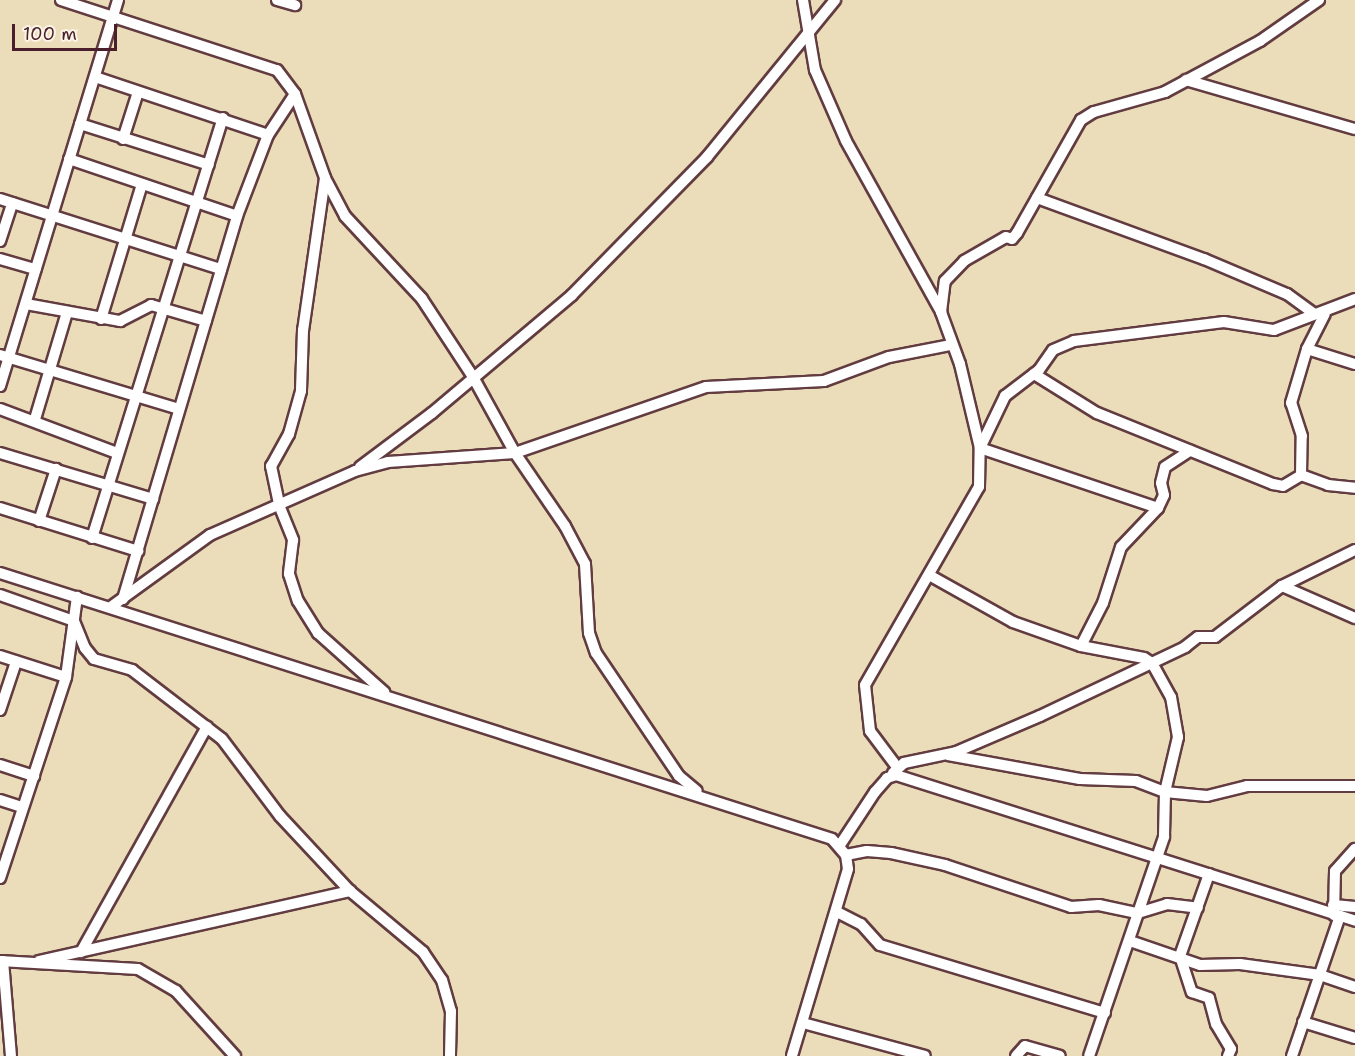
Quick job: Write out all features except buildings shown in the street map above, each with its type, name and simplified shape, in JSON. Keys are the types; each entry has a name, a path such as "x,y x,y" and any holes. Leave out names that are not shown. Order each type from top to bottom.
{"street":[{"path":"61,0 277,70 296,94 325,178 345,216 422,298 473,377 515,453 565,526 585,564 589,633 596,653 679,776 702,795"},
{"path":"0,386 5,356 26,304 118,0"},
{"path":"277,0 295,6"},
{"path":"803,0 815,70 846,141 941,312 950,345 960,364 980,448 980,487 865,685 870,731 894,771 1158,858 1335,912 1355,921"},
{"path":"355,471 432,413 572,295 669,198 835,0"},
{"path":"941,312 945,281 964,261 1006,237 1012,239 1082,120 1094,112 1161,94 1260,41 1320,0"},
{"path":"95,77 223,118 268,135"},
{"path":"1186,80 1355,129"},
{"path":"123,139 138,92"},
{"path":"123,599 237,216 268,135 296,94"},
{"path":"92,538 223,118"},
{"path":"80,124 209,165"},
{"path":"69,159 237,216"},
{"path":"325,178 303,330 301,391 289,434 271,466 279,505 293,540 289,574 298,601 318,633 389,697"},
{"path":"100,319 142,184"},
{"path":"1037,198 1204,259 1287,294 1320,314"},
{"path":"0,199 54,214 221,269"},
{"path":"0,241 12,203"},
{"path":"0,260 36,269"},
{"path":"980,448 1005,396 1034,374 1053,350 1074,341 1224,322 1274,330 1355,299"},
{"path":"26,304 120,321 151,305 206,321"},
{"path":"35,419 67,312"},
{"path":"1301,475 1302,436 1292,403 1307,349 1320,314"},
{"path":"112,606 210,536 355,471 388,462 515,453 706,387 824,381 889,357 950,345"},
{"path":"1307,349 1355,364"},
{"path":"5,356 179,409"},
{"path":"1034,374 1096,413 1190,451 1231,464 1278,485 1301,475 1328,485 1355,488"},
{"path":"0,409 35,419 117,453"},
{"path":"980,448 1158,508"},
{"path":"1081,646 1103,603 1121,547 1158,508 1164,495 1161,483 1165,467 1190,451"},
{"path":"0,453 153,499"},
{"path":"39,521 56,469"},
{"path":"0,508 138,551"},
{"path":"843,850 875,792 894,771 922,756 943,753 1040,717 1152,663 1198,637 1215,637 1282,586 1355,550"},
{"path":"0,573 112,606 389,697 702,795 831,839 843,850 848,869 792,1056"},
{"path":"929,575 1013,622 1081,646 1152,663 1171,697 1177,718 1176,756 1165,792 1164,837 1089,1056"},
{"path":"1282,586 1355,618"},
{"path":"0,595 74,621 85,648 94,658 132,670 222,740 280,816 350,891 423,952 442,980 451,1011 450,1056"},
{"path":"0,878 3,861 66,677 77,597"},
{"path":"0,656 66,677"},
{"path":"0,710 16,662"},
{"path":"81,952 207,727"},
{"path":"943,753 1080,779 1136,781 1165,792 1207,796 1247,786 1355,786"},
{"path":"0,765 34,776"},
{"path":"0,800 21,807"},
{"path":"1292,1056 1320,975 1335,912 1335,872 1355,849"},
{"path":"843,850 891,853 977,873 1062,906 1098,905 1138,913 1167,904 1198,908"},
{"path":"1209,874 1180,956 1192,992 1209,998 1216,1024 1231,1049 1228,1056"},
{"path":"39,961 350,891"},
{"path":"1335,912 1355,907"},
{"path":"837,912 861,924 880,945 1105,1013"},
{"path":"1130,941 1180,956 1200,965 1240,964 1320,975 1355,987"},
{"path":"12,1056 2,961 39,961 138,969 160,979 176,991 235,1056"},
{"path":"1303,1022 1355,1038"},
{"path":"803,1023 925,1056"},
{"path":"1016,1056 1025,1046 1060,1056"}]}
